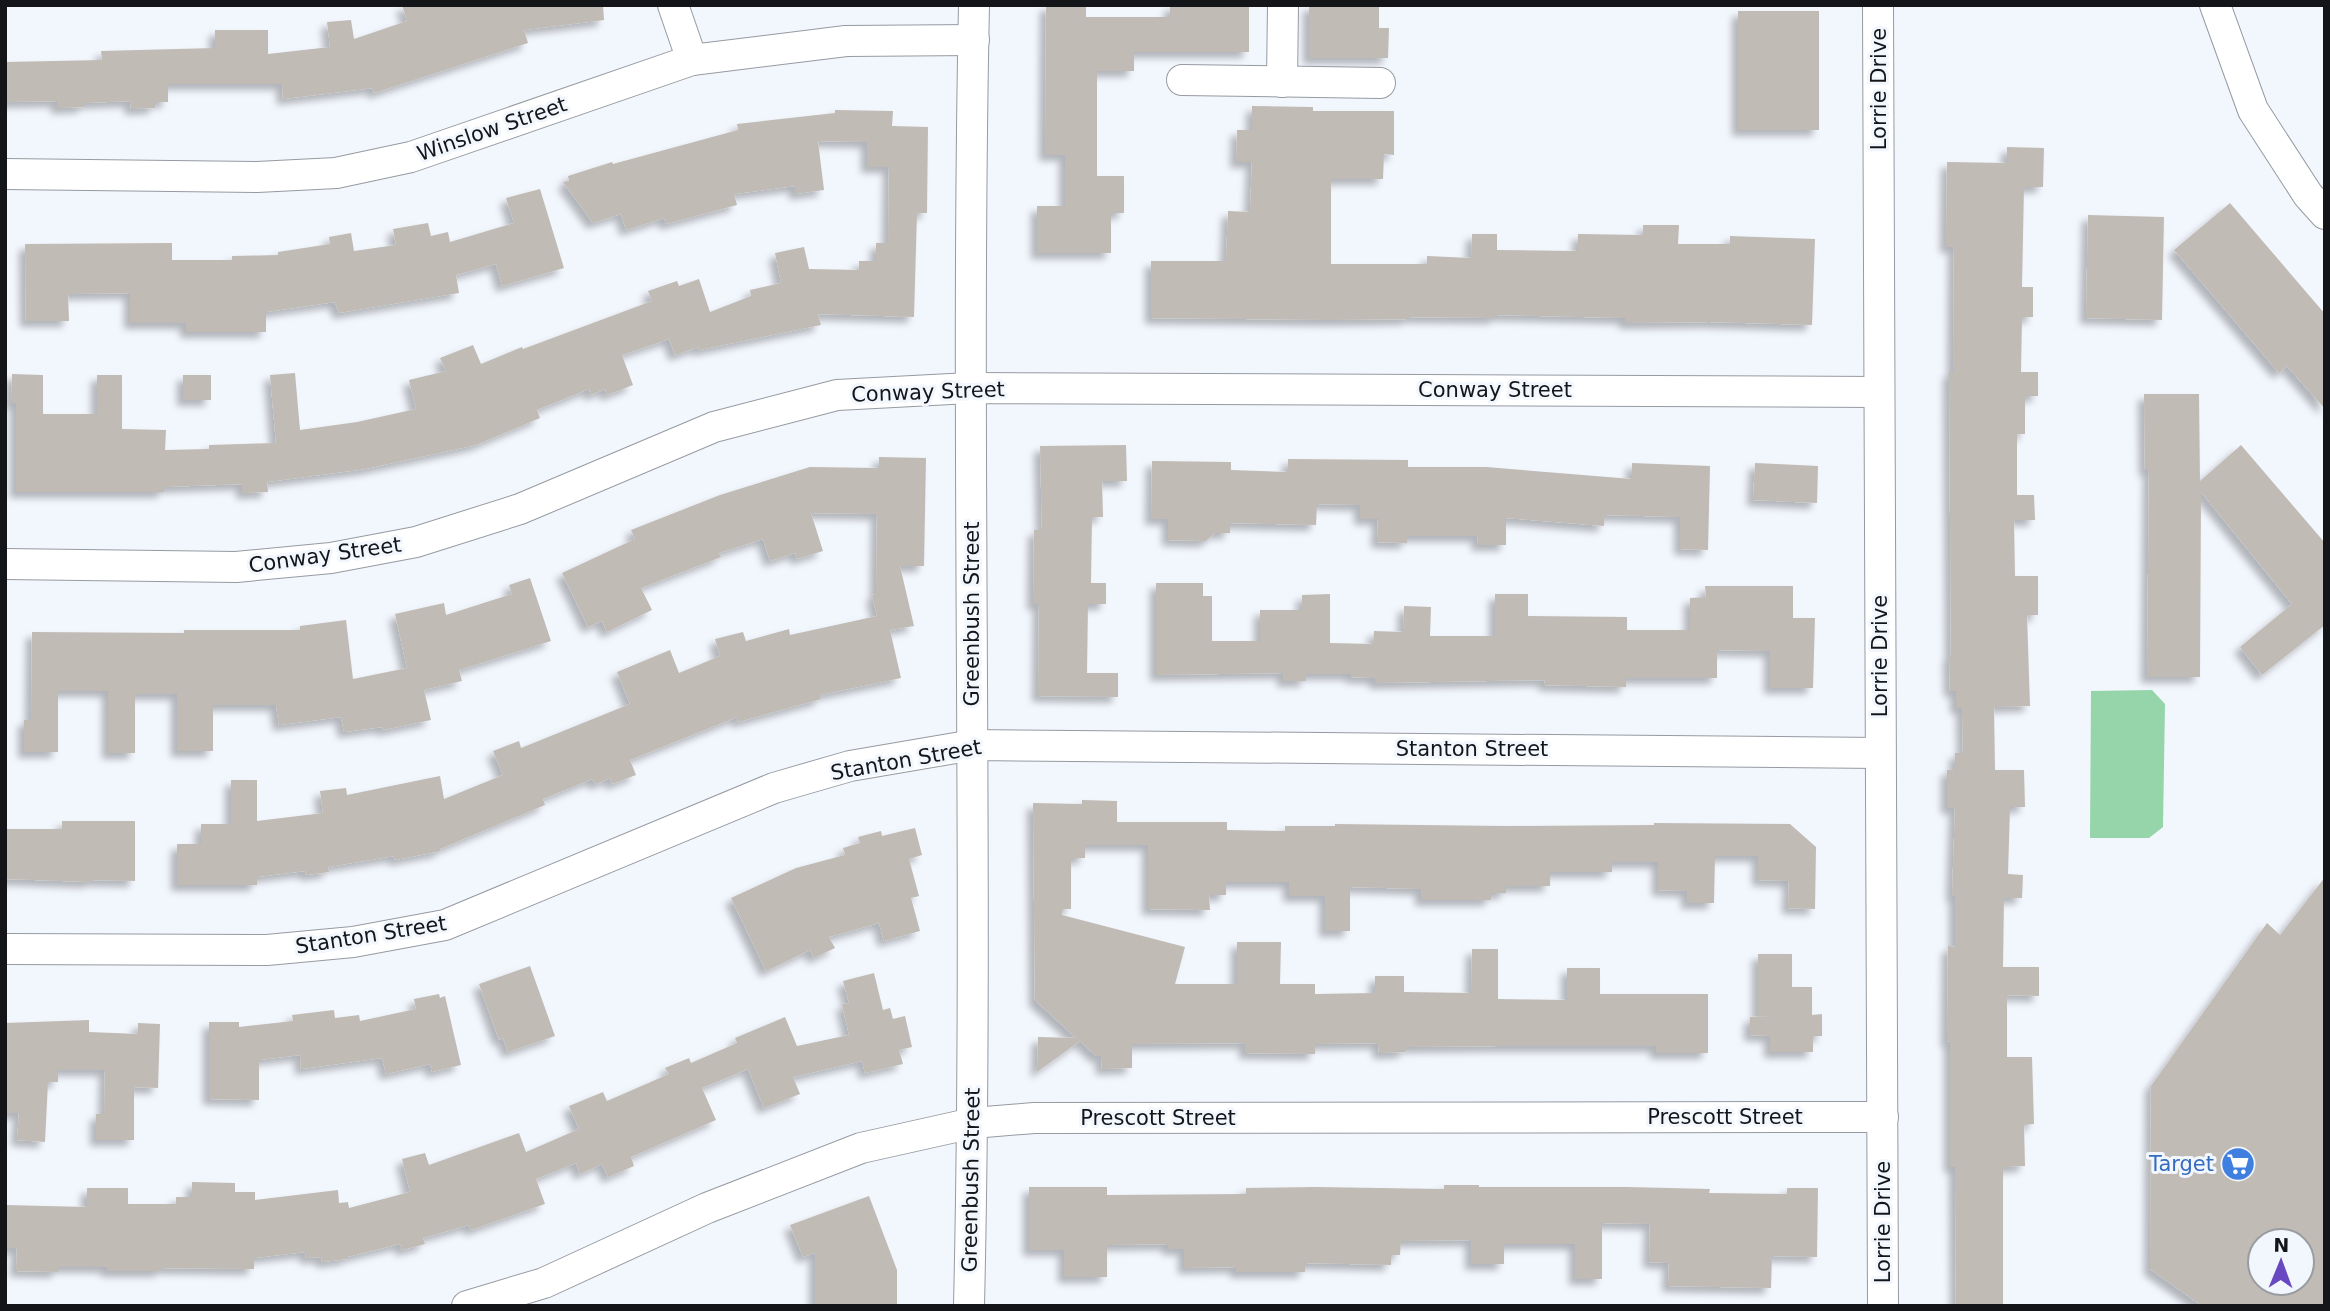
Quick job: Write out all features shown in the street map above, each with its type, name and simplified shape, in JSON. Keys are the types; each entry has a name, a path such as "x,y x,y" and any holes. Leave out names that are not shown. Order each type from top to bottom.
{"street":[{"path":"673,5 692,60"},
{"name":"Greenbush Street","path":"969,1306 973,1123 970,388 974,5"},
{"path":"1282,82 1283,5"},
{"name":"Lorrie Drive","path":"1878,5 1883,1306"},
{"path":"2215,5 2253,110 2308,195 2325,214"},
{"name":"Winslow Street","path":"5,174 257,177 336,173 411,157 692,60 846,41 974,40"},
{"path":"1182,80 1380,83"},
{"name":"Conway Street","path":"5,564 236,567 331,558 416,542 520,509 714,427 837,395 970,388 1879,392"},
{"name":"Stanton Street","path":"5,949 267,950 354,942 445,925 774,788 850,766 973,745 1880,753"},
{"name":"Prescott Street","path":"467,1306 547,1294 707,1208 861,1148 973,1123 1034,1118 1883,1117"}],"green space":[{"path":"2152,690 2165,704 2163,827 2149,838 2090,838 2091,691"}],"building":[{"path":"402,5 603,5 604,20 524,30 528,43 374,93 373,88 283,99 282,84 168,84 168,102 155,102 155,108 131,109 130,101 84,103 84,107 57,108 57,101 5,102 5,62 102,60 101,51 215,48 215,30 268,30 268,54 330,47 327,22 351,20 354,39 407,21"},
{"path":"1046,5 1086,5 1086,17 1170,17 1170,5 1249,5 1249,52 1134,52 1134,71 1097,71 1097,176 1124,176 1124,213 1111,213 1111,253 1037,253 1037,206 1065,206 1065,155 1045,155"},
{"path":"1309,5 1379,5 1379,28 1389,28 1388,58 1309,58"},
{"path":"1738,11 1819,11 1819,130 1738,130"},
{"path":"1252,106 1313,107 1313,111 1394,111 1394,155 1384,154 1383,179 1331,179 1331,264 1427,264 1427,256 1471,258 1472,234 1497,234 1497,250 1578,251 1578,234 1643,235 1643,225 1679,225 1678,244 1730,244 1730,236 1815,239 1812,325 1625,323 1625,318 1496,315 1496,318 1331,320 1151,318 1151,261 1226,261 1228,211 1250,212 1252,162 1236,162 1237,130 1252,130"},
{"path":"835,110 893,111 892,126 928,127 927,213 917,213 914,317 818,314 821,325 699,350 698,347 675,355 669,339 622,355 633,385 607,395 605,389 591,395 589,389 537,410 540,418 476,445 365,469 267,482 268,492 242,493 242,484 164,487 164,492 16,492 16,403 11,403 12,374 43,375 43,414 97,414 97,375 122,375 122,429 166,430 165,450 209,449 209,445 276,443 270,375 295,373 300,430 357,422 416,409 409,380 446,371 440,358 473,345 481,364 652,301 648,291 677,281 679,286 699,279 710,312 751,296 750,290 781,283 775,253 804,247 809,269 859,270 859,261 876,261 876,243 888,243 889,167 867,167 867,142 818,141 824,190 795,194 795,186 734,194 737,205 666,224 664,218 626,230 621,214 593,223 563,182 569,181 568,176 612,162 613,164 738,130 737,124 835,113"},
{"path":"2007,147 2044,148 2043,187 2024,187 2022,287 2033,287 2033,317 2022,317 2021,372 2038,372 2038,396 2025,396 2025,434 2017,434 2017,495 2034,495 2035,520 2014,520 2015,576 2038,576 2038,615 2027,615 2030,706 1994,707 1995,770 2024,770 2025,807 2010,807 2008,874 2023,875 2022,898 2004,898 2003,967 2039,967 2039,996 2007,995 2007,1057 2032,1057 2034,1124 2024,1125 2025,1166 2003,1167 2003,1306 1956,1306 1955,1167 1950,1167 1950,1042 1947,1041 1948,946 1955,947 1955,896 1952,896 1955,808 1947,808 1947,770 1955,769 1955,753 1963,753 1962,708 1956,708 1956,691 1950,691 1949,655 1951,656 1949,372 1953,372 1954,247 1946,247 1947,162 2007,163"},
{"path":"540,189 564,268 502,286 496,264 456,275 459,293 339,313 335,302 266,312 266,332 186,332 186,323 130,323 130,293 68,294 69,321 26,321 25,244 172,243 172,260 232,260 232,256 278,255 278,252 330,244 329,237 351,233 354,251 396,245 393,229 428,223 431,236 448,232 450,242 514,223 506,198"},
{"path":"2230,203 2325,314 2325,409 2287,366 2279,373 2174,250"},
{"path":"2088,215 2164,217 2162,320 2086,318"},
{"path":"183,375 211,375 211,400 183,400"},
{"path":"2144,394 2199,394 2200,481 2241,445 2325,543 2325,625 2262,675 2240,647 2292,604 2201,492 2200,677 2147,677 2149,470 2145,470"},
{"path":"1126,445 1127,481 1102,481 1103,517 1092,517 1091,583 1106,583 1106,604 1088,604 1087,673 1118,673 1118,697 1038,696 1039,604 1033,604 1034,530 1042,530 1040,446"},
{"path":"879,457 926,458 924,566 900,566 914,626 890,630 901,678 820,695 821,699 738,722 737,717 630,760 636,775 612,784 610,778 596,784 592,779 543,799 545,805 440,849 441,851 395,860 394,856 328,867 329,872 306,875 305,871 257,877 257,885 177,885 177,844 201,844 201,824 231,824 231,780 257,780 257,821 323,813 320,791 346,788 347,795 440,776 444,799 503,775 493,751 519,741 521,748 630,704 617,672 670,650 679,673 720,656 715,639 743,632 746,641 789,629 790,635 877,616 872,595 876,594 877,514 811,513 823,551 797,559 795,553 770,561 763,539 719,553 721,557 641,588 652,610 607,632 602,621 588,627 562,573 635,539 631,530 720,495 810,467 879,468"},
{"path":"1288,459 1408,460 1408,467 1486,467 1632,479 1632,463 1710,466 1708,550 1680,549 1680,517 1605,515 1604,526 1506,518 1506,545 1477,545 1478,536 1407,536 1407,543 1377,542 1378,519 1360,519 1360,505 1317,504 1316,525 1230,523 1230,533 1215,533 1206,541 1168,540 1168,519 1151,519 1152,461 1231,462 1231,470 1288,472"},
{"path":"1755,463 1818,466 1817,503 1753,500"},
{"path":"530,578 551,641 459,670 462,681 424,690 431,720 383,730 382,727 344,732 341,717 279,725 276,705 213,705 213,751 177,751 177,694 135,694 135,753 108,753 108,691 58,691 58,752 24,752 24,720 31,720 32,632 184,633 184,630 300,630 300,626 346,620 353,679 407,668 395,614 444,603 446,615 512,594 509,585"},
{"path":"1156,583 1203,583 1203,596 1212,596 1212,641 1260,641 1260,610 1302,610 1302,595 1330,594 1330,643 1373,644 1374,631 1403,632 1404,606 1431,607 1430,636 1495,636 1495,594 1528,594 1528,616 1627,617 1627,630 1690,630 1690,598 1706,597 1705,586 1793,586 1793,618 1815,618 1813,688 1770,688 1770,651 1717,650 1717,678 1626,678 1626,687 1544,685 1545,680 1375,683 1375,678 1351,677 1351,674 1306,674 1306,681 1283,681 1283,673 1156,675"},
{"path":"1082,800 1117,801 1117,822 1227,822 1227,830 1285,831 1285,826 1335,824 1790,824 1816,847 1815,909 1788,908 1789,881 1758,880 1758,856 1715,856 1714,903 1687,903 1687,891 1658,890 1658,862 1612,862 1612,872 1550,872 1550,886 1506,886 1506,893 1491,893 1491,900 1421,900 1421,889 1350,887 1350,931 1325,931 1325,896 1289,896 1289,882 1226,882 1226,895 1209,895 1210,910 1148,909 1148,845 1085,845 1085,858 1071,858 1071,909 1063,909 1062,915 1185,947 1175,984 1237,984 1237,942 1281,942 1280,984 1315,984 1315,994 1375,993 1375,976 1404,976 1404,992 1471,993 1472,949 1498,949 1498,999 1567,1000 1567,968 1600,968 1600,994 1708,994 1708,1053 1656,1053 1656,1046 1497,1046 1405,1047 1405,1052 1379,1053 1378,1043 1315,1044 1315,1054 1245,1053 1245,1043 1132,1044 1132,1068 1102,1069 1101,1056 1096,1056 1080,1041 1037,1072 1038,1037 1076,1038 1035,1000 1033,803 1082,804"},
{"path":"62,821 135,821 135,881 5,879 5,829 62,829"},
{"path":"915,828 922,855 909,859 919,896 911,898 920,931 884,941 879,923 829,937 835,948 814,958 810,950 766,971 731,898 796,868 845,855 843,848 860,843 858,837 881,831 882,836"},
{"name":"Target","path":"2325,877 2325,1306 2202,1306 2150,1269 2151,1086 2267,923 2280,935"},
{"path":"1758,954 1792,954 1792,987 1812,987 1812,1015 1822,1014 1822,1036 1813,1036 1813,1052 1770,1052 1770,1036 1750,1035 1750,1017 1771,1016 1758,1016"},
{"path":"530,966 555,1036 508,1052 503,1038 499,1040 479,984"},
{"path":"874,973 883,1010 890,1008 893,1019 905,1016 912,1047 899,1050 903,1064 865,1073 862,1061 793,1077 800,1094 764,1108 748,1069 702,1088 716,1120 631,1157 634,1166 608,1177 602,1164 580,1174 576,1163 536,1179 545,1204 471,1230 469,1225 423,1238 425,1244 402,1250 400,1244 347,1259 322,1262 321,1257 306,1258 305,1252 254,1258 254,1269 161,1268 161,1271 107,1271 107,1267 58,1267 58,1272 16,1271 17,1248 5,1248 5,1205 87,1207 87,1188 128,1188 128,1204 176,1204 176,1197 192,1197 192,1182 235,1183 235,1192 255,1192 255,1200 338,1190 339,1203 348,1202 349,1208 410,1192 402,1159 425,1153 429,1165 519,1133 526,1152 579,1129 569,1106 603,1092 607,1101 669,1074 665,1068 689,1058 691,1063 737,1043 735,1038 785,1017 797,1046 849,1035 842,1004 849,1003 843,981"},
{"path":"439,994 440,998 445,996 461,1065 432,1072 430,1064 386,1074 382,1058 301,1069 300,1055 259,1060 259,1100 209,1099 209,1022 239,1022 239,1027 293,1021 292,1015 334,1010 335,1018 359,1015 360,1021 416,1009 414,999"},
{"path":"89,1020 89,1032 138,1034 138,1023 160,1024 158,1088 134,1087 134,1140 96,1140 96,1114 104,1114 105,1070 58,1070 58,1082 48,1082 45,1142 17,1140 19,1113 5,1113 5,1023"},
{"path":"1444,1185 1710,1189 1709,1193 1787,1194 1787,1188 1818,1188 1817,1257 1772,1256 1771,1288 1668,1286 1669,1263 1649,1262 1650,1224 1602,1223 1602,1279 1575,1279 1575,1244 1504,1244 1504,1264 1471,1264 1471,1240 1401,1241 1400,1255 1391,1255 1391,1265 1305,1263 1305,1272 1236,1272 1236,1267 1184,1268 1184,1249 1168,1249 1168,1244 1107,1245 1107,1277 1064,1277 1064,1250 1029,1250 1029,1187 1107,1187 1107,1195 1246,1194 1246,1188 1444,1189"},
{"path":"869,1196 897,1270 897,1306 815,1306 815,1253 803,1257 790,1225"}],"place":[{"name":"Target","path":"2238,1164"}]}
